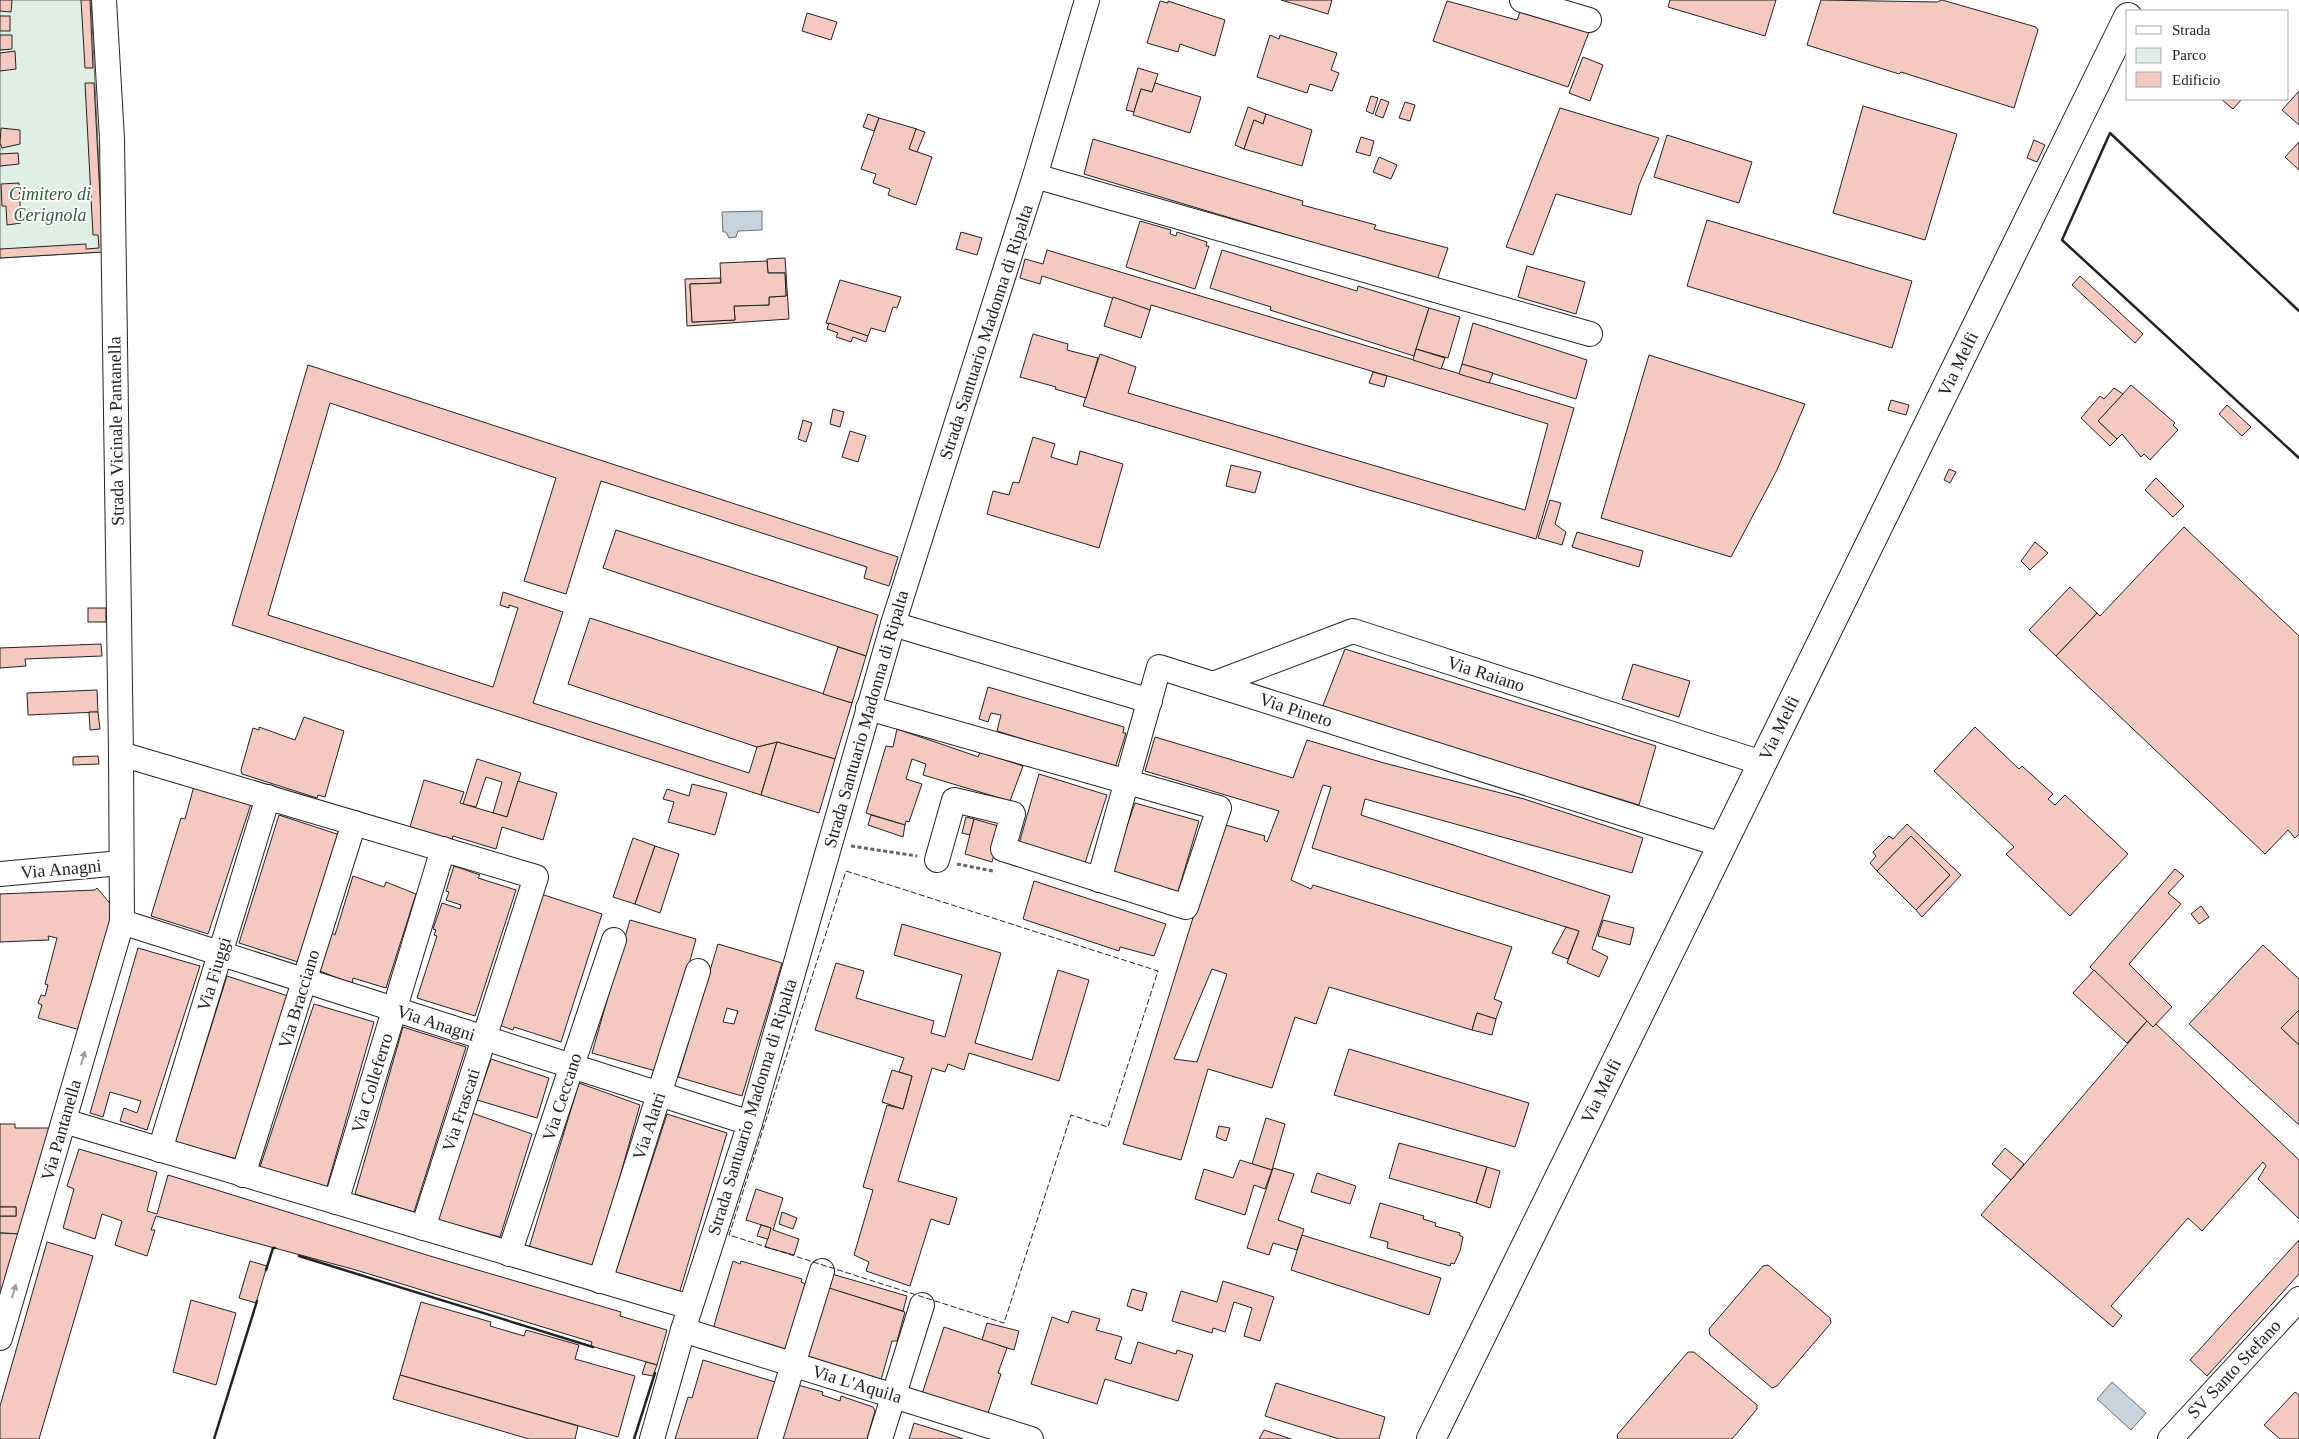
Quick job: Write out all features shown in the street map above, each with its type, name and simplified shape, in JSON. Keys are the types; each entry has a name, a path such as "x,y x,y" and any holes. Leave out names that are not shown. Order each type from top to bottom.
{"main road":[{"name":"Via Melfi","path":"1431,1439 2126,21"}],"street":[{"name":"Strada Vicinale Pantanella","path":"104,0 112,139 122,754 121,863"},
{"name":"Strada Santuario Madonna di Ripalta","path":"652,1439 683,1330 750,1123 893,624 1035,176 1086,0"},
{"path":"1522,0 1590,20"},
{"path":"1035,176 1590,334"},
{"path":"893,624 1150,701 1125,781 1099,880"},
{"name":"Via Raiano","path":"1213,684 1353,631 1762,763"},
{"name":"Via Pineto","path":"1150,701 1159,667 1722,845"},
{"path":"868,708 1219,808 1186,907 1003,849 1013,814 954,800 936,860"},
{"path":"122,754 443,850"},
{"name":"Via Fiuggi","path":"160,1150 268,797"},
{"name":"Via Bracciano","path":"244,1174 354,823"},
{"name":"Via Frascati","path":"423,1228 536,877 443,850"},
{"name":"Via Colleferro","path":"336,1202 443,850"},
{"name":"Via Anagni","path":"0,874 121,863"},
{"name":"Via Pantanella","path":"0,1338 122,922 121,863"},
{"name":"Via Anagni","path":"122,922 750,1123"},
{"name":"Via Ceccano","path":"510,1254 614,940"},
{"name":"Via Alatri","path":"600,1280 698,970"},
{"path":"64,1121 690,1308"},
{"path":"770,1439 822,1270"},
{"name":"SV Santo Stefano","path":"2170,1439 2299,1299"},
{"path":"880,1439 922,1305"},
{"name":"Via L'Aquila","path":"683,1330 1017,1437"}],"green space":[{"name":"Cimitero di Cerignola","path":"0,0 91,0 103,252 0,258"}],"shaded area":[{"path":"762,211 762,230 738,231 736,237 729,238 726,232 723,232 722,212"},
{"path":"2112,1382 2146,1413 2131,1430 2097,1399"}],"building":[{"path":"0,0 12,0 11,12 0,11"},
{"path":"81,0 90,0 93,68 85,68"},
{"path":"1281,0 1332,0 1328,14"},
{"path":"1670,0 1776,0 1765,36 1668,7"},
{"path":"1821,0 1937,2 1942,0 2036,27 2038,30 2014,108 1901,72 1899,74 1807,45"},
{"path":"1160,1 1168,3 1168,1 1225,20 1215,56 1180,44 1178,52 1147,43"},
{"path":"1447,1 1517,20 1520,12 1589,32 1568,87 1433,41"},
{"path":"807,13 837,22 831,40 802,31"},
{"path":"0,16 10,16 10,31 0,31"},
{"path":"0,35 12,35 12,49 0,50"},
{"path":"1270,35 1279,39 1280,35 1337,53 1331,70 1339,73 1332,91 1310,84 1307,93 1257,77"},
{"path":"15,51 16,69 0,71 0,53"},
{"path":"1583,57 1603,65 1590,101 1569,93"},
{"path":"1138,68 1158,74 1152,92 1141,89 1134,112 1126,110"},
{"path":"85,83 94,83 103,252 0,258 0,249 86,244 86,249 99,248 98,235 93,235"},
{"path":"1155,83 1201,97 1190,133 1133,115 1141,89 1152,92"},
{"path":"2299,91 2299,125 2282,110"},
{"path":"1371,96 1378,98 1373,114 1366,111"},
{"path":"1381,99 1389,102 1383,118 1375,115"},
{"path":"2222,100 2241,100 2233,109"},
{"path":"1405,102 1415,105 1410,121 1399,118"},
{"path":"1863,106 1957,134 1925,240 1833,213"},
{"path":"1248,107 1266,114 1263,124 1254,120 1244,149 1235,145"},
{"path":"1560,108 1659,138 1639,185 1631,215 1556,194 1533,255 1506,247"},
{"path":"868,114 879,118 874,131 863,127"},
{"path":"1266,114 1312,130 1302,166 1244,149 1254,120 1263,124"},
{"path":"879,118 917,129 909,149 932,157 916,205 888,195 890,189 873,183 876,174 861,169"},
{"path":"1,128 20,130 20,144 2,148 0,143"},
{"path":"916,129 925,132 917,152 909,149"},
{"path":"1667,135 1752,162 1739,203 1654,177"},
{"path":"1361,137 1374,141 1370,156 1356,152"},
{"path":"1093,139 1303,201 1302,205 1376,225 1374,229 1448,248 1437,280 1084,174"},
{"path":"2034,140 2045,145 2037,162 2027,158"},
{"path":"2299,142 2299,170 2285,157"},
{"path":"18,153 19,164 0,166 0,154"},
{"path":"1379,157 1397,165 1391,179 1373,172"},
{"path":"19,183 21,223 7,225 6,206 2,206 1,184"},
{"path":"1707,220 1912,281 1892,348 1687,286"},
{"path":"1140,221 1171,230 1170,234 1176,236 1177,232 1207,242 1206,246 1209,246 1195,289 1126,267"},
{"path":"961,232 982,238 977,255 956,249"},
{"path":"1047,250 1574,408 1536,539 1083,406 1100,354 1136,367 1128,393 1525,510 1548,424 1151,305 1150,310 1042,276 1040,284 1020,278 1025,259 1043,264"},
{"path":"1222,250 1357,291 1358,286 1429,308 1414,356 1270,310 1271,307 1210,288"},
{"path":"785,258 789,319 687,326 685,279 720,278 721,283 690,284 692,322 735,320 734,306 769,305 769,297 786,296 785,273 768,273 767,259"},
{"path":"767,261 768,273 785,273 786,296 769,297 769,305 734,306 735,320 692,322 690,284 721,283 720,263"},
{"path":"1527,266 1585,282 1576,314 1518,297"},
{"path":"2080,276 2143,334 2135,343 2072,285"},
{"path":"840,280 901,297 897,308 893,307 885,332 871,328 868,336 826,323"},
{"path":"1113,297 1150,310 1141,338 1104,326"},
{"path":"1429,308 1460,317 1448,358 1416,349"},
{"path":"829,323 868,336 866,342 853,337 851,342 836,337 838,333 827,329"},
{"path":"1473,323 1587,360 1576,399 1462,364"},
{"path":"1033,334 1068,344 1067,350 1098,358 1086,398 1020,377"},
{"path":"1416,349 1445,358 1441,369 1413,360"},
{"path":"1649,355 1805,404 1777,470 1731,557 1601,518"},
{"path":"1462,364 1493,373 1489,383 1459,374"},
{"path":"308,365 898,557 889,586 864,578 867,567 601,481 566,594 524,581 556,478 330,403 268,615 493,687 518,608 500,605 503,592 563,612 533,703 749,773 757,747 777,742 761,795 232,625"},
{"path":"1373,372 1387,376 1384,387 1369,383"},
{"path":"2131,385 2175,423 2173,425 2178,430 2150,460 2144,454 2141,457 2122,434 2117,439 2098,421"},
{"path":"2114,388 2123,394 2098,421 2117,439 2110,446 2081,418 2100,396 2104,399"},
{"path":"1891,400 1909,405 1906,415 1888,410"},
{"path":"2227,405 2251,427 2242,436 2219,414"},
{"path":"833,409 844,412 840,427 830,424"},
{"path":"803,420 812,423 806,442 798,439"},
{"path":"850,431 866,436 858,462 842,457"},
{"path":"1033,437 1055,444 1051,457 1077,465 1080,451 1123,464 1099,548 987,514 993,491 1009,495 1013,482 1019,483"},
{"path":"1231,465 1261,472 1255,493 1226,486"},
{"path":"1949,469 1956,472 1950,483 1944,480"},
{"path":"2156,478 2184,506 2173,517 2145,490"},
{"path":"1550,500 1561,503 1555,524 1566,532 1562,545 1538,538"},
{"path":"2184,527 2299,636 2299,834 2295,838 2288,830 2265,854 2056,656 2097,613 2100,616"},
{"path":"616,530 878,615 866,656 603,568"},
{"path":"1577,532 1643,551 1639,567 1572,547"},
{"path":"2035,542 2048,553 2030,570 2021,561"},
{"path":"2070,587 2097,613 2056,656 2029,630"},
{"path":"88,608 106,608 106,622 88,622"},
{"path":"590,618 852,703 835,759 777,742 757,747 568,684"},
{"path":"101,644 102,656 25,659 26,666 0,668 0,648"},
{"path":"838,647 866,656 852,703 823,694"},
{"path":"1345,649 1656,746 1639,805 1322,708"},
{"path":"1633,664 1690,681 1679,717 1622,699"},
{"path":"988,687 1124,727 1123,733 1126,733 1116,765 1113,767 997,731 1001,715 991,713 988,722 979,719"},
{"path":"97,690 98,712 28,715 27,693"},
{"path":"89,712 98,712 100,729 90,730"},
{"path":"304,717 344,731 325,797 318,795 317,798 242,774 241,770 253,728 259,730 259,727 295,740"},
{"path":"1975,727 2019,769 2022,766 2053,794 2048,799 2055,805 2065,795 2128,854 2070,916 2006,854 2014,847 1934,771"},
{"path":"897,729 978,757 980,752 1023,766 1010,801 923,775 926,764 912,759 906,779 922,784 909,822 906,821 905,825 866,813 886,746 893,747"},
{"path":"1155,737 1293,778 1307,740 1384,763 1524,799 1643,838 1632,873 1365,799 1361,815 1610,896 1592,949 1608,957 1599,977 1567,963 1579,931 1312,848 1331,787 1323,785 1291,880 1311,889 1313,885 1512,947 1494,999 1502,1002 1496,1019 1477,1013 1472,1030 1329,987 1316,1024 1295,1017 1272,1088 1208,1069 1181,1160 1123,1144 1222,824 1265,836 1264,840 1267,842 1279,811 1145,771","holes":["1212,969 1227,974 1197,1062 1174,1059"]},
{"path":"777,742 835,759 819,813 761,795"},
{"path":"98,756 99,764 73,765 73,757"},
{"path":"477,759 521,773 507,817 493,813 502,782 486,777 476,807 463,804"},
{"path":"1039,774 1107,795 1084,866 1018,847"},
{"path":"424,780 464,792 460,803 507,817 518,781 557,793 543,840 502,827 496,849 453,836 452,840 410,827"},
{"path":"692,784 727,793 715,835 668,822 674,802 663,799 667,789 689,796"},
{"path":"194,786 251,804 208,934 151,916 181,818 185,819"},
{"path":"1135,803 1199,821 1177,895 1110,874"},
{"path":"279,815 340,835 298,962 239,943"},
{"path":"871,815 905,825 903,837 868,825"},
{"path":"966,817 974,819 970,835 962,833"},
{"path":"974,819 1002,827 992,862 965,854"},
{"path":"1907,824 1961,875 1922,917 1916,910 1950,875 1911,836 1877,871 1870,863 1876,856 1873,852 1889,836 1893,839"},
{"path":"1911,836 1950,875 1916,910 1877,871"},
{"path":"633,838 655,846 635,904 613,897"},
{"path":"655,846 679,854 660,913 635,904"},
{"path":"454,866 480,875 478,878 516,890 475,1016 417,998 437,936 434,935 436,930 433,929 442,903 460,909 461,905 446,900 449,892 446,891"},
{"path":"2175,869 2184,876 2168,893 2181,904 2129,964 2172,1007 2153,1027 2090,967"},
{"path":"353,876 384,887 386,882 416,894 386,988 353,978 352,984 320,971 331,932 335,935"},
{"path":"1034,881 1166,924 1154,956 1120,947 1119,951 1023,919"},
{"path":"97,888 114,908 111,910 107,939 80,1030 38,1018 42,1005 38,1003 41,995 45,996 48,985 45,984 57,938 48,936 49,940 0,942 0,894 95,890"},
{"path":"541,894 602,914 561,1042 514,1027 513,1030 499,1025"},
{"path":"2201,906 2209,917 2199,924 2191,914"},
{"path":"630,920 696,939 659,1072 592,1053"},
{"path":"1603,920 1634,928 1630,945 1598,936"},
{"path":"902,924 1001,953 975,1043 1032,1060 1058,970 1089,980 1059,1081 969,1053 964,1070 948,1064 945,1072 932,1068 898,1181 957,1198 949,1225 931,1219 910,1286 866,1271 869,1262 854,1255 873,1190 863,1187 887,1105 903,1109 912,1076 899,1072 904,1058 815,1030 836,963 864,971 856,998 934,1021 931,1033 945,1037 962,975 894,955"},
{"path":"1566,927 1579,931 1568,959 1552,953"},
{"path":"718,944 782,963 742,1096 678,1077","holes":["727,1008 738,1011 734,1024 723,1022"]},
{"path":"2263,945 2299,979 2299,1010 2281,1028 2299,1045 2299,1125 2189,1024"},
{"path":"138,948 200,966 147,1130 120,1121 124,1108 137,1113 141,1101 110,1092 103,1117 90,1113"},
{"path":"2094,970 2147,1021 2127,1043 2073,993"},
{"path":"227,976 288,996 237,1159 175,1142"},
{"path":"314,1004 374,1022 326,1190 260,1167"},
{"path":"2299,1010 2299,1045 2281,1028"},
{"path":"1477,1013 1496,1019 1492,1035 1472,1030"},
{"path":"2147,1021 2153,1027 2156,1024 2299,1160 2299,1219 2258,1179 2266,1166 2263,1162 2202,1231 2188,1218 2111,1306 2122,1316 2113,1327 1981,1215"},
{"path":"403,1027 466,1047 414,1212 355,1194"},
{"path":"1349,1049 1529,1103 1515,1147 1334,1095"},
{"path":"491,1059 549,1078 537,1118 477,1100"},
{"path":"892,1070 912,1076 903,1109 882,1102"},
{"path":"579,1083 640,1105 594,1269 528,1251"},
{"path":"472,1113 532,1134 500,1237 438,1220"},
{"path":"667,1114 727,1133 679,1294 615,1274"},
{"path":"1266,1118 1285,1124 1272,1170 1252,1164"},
{"path":"0,1124 15,1124 15,1128 52,1128 21,1234 0,1233 0,1216 16,1216 16,1207 0,1207"},
{"path":"1219,1126 1230,1128 1226,1141 1216,1137"},
{"path":"1399,1143 1487,1167 1476,1203 1389,1178"},
{"path":"2005,1148 2024,1164 2011,1180 1992,1164"},
{"path":"79,1149 157,1172 147,1211 157,1214 168,1175 430,1256 621,1312 620,1316 667,1330 657,1365 591,1346 592,1342 356,1270 156,1216 151,1230 155,1230 147,1256 115,1245 122,1221 102,1214 95,1239 63,1228 74,1189 67,1186"},
{"path":"1240,1160 1272,1170 1265,1189 1254,1185 1245,1215 1195,1199 1204,1169 1233,1178"},
{"path":"1487,1167 1500,1171 1490,1208 1476,1203"},
{"path":"1273,1168 1294,1174 1278,1220 1304,1229 1297,1250 1273,1243 1269,1255 1247,1248"},
{"path":"1317,1173 1356,1186 1350,1204 1311,1192"},
{"path":"756,1189 783,1198 773,1230 799,1239 794,1255 765,1247 771,1228 746,1220"},
{"path":"1380,1203 1424,1216 1423,1219 1436,1223 1435,1226 1460,1233 1459,1235 1463,1237 1460,1251 1454,1264 1451,1263 1450,1266 1387,1248 1388,1242 1370,1237"},
{"path":"0,1207 16,1207 16,1216 0,1216"},
{"path":"782,1212 797,1218 793,1229 779,1224"},
{"path":"761,1225 771,1228 768,1239 757,1236"},
{"path":"0,1233 21,1234 0,1308"},
{"path":"1302,1235 1441,1278 1429,1315 1291,1270"},
{"path":"2299,1240 2299,1274 2207,1376 2190,1360"},
{"path":"47,1242 93,1256 39,1439 0,1439 0,1406"},
{"path":"250,1261 267,1266 256,1303 239,1298"},
{"path":"733,1261 740,1264 741,1261 802,1279 801,1282 808,1285 788,1351 713,1329"},
{"path":"1768,1265 1830,1318 1831,1323 1777,1386 1772,1388 1710,1335 1709,1329 1763,1266"},
{"path":"832,1274 907,1296 903,1311 828,1288"},
{"path":"1223,1281 1274,1297 1260,1341 1244,1336 1252,1308 1234,1302 1225,1332 1213,1328 1212,1333 1172,1321 1181,1291 1217,1302"},
{"path":"826,1287 905,1312 897,1341 892,1341 881,1380 804,1358"},
{"path":"1132,1289 1147,1293 1142,1311 1127,1306"},
{"path":"191,1300 236,1313 216,1385 173,1372"},
{"path":"421,1302 491,1322 490,1326 524,1336 526,1330 579,1345 575,1359 635,1376 618,1437 400,1375"},
{"path":"1072,1311 1100,1319 1096,1330 1122,1337 1115,1359 1131,1364 1138,1342 1176,1354 1177,1350 1193,1355 1178,1401 1105,1379 1097,1404 1031,1384 1052,1317 1068,1323"},
{"path":"987,1323 1019,1331 1014,1350 982,1340"},
{"path":"944,1327 1007,1348 998,1373 1001,1374 987,1416 922,1394"},
{"path":"1688,1352 1694,1352 1757,1405 1757,1409 1732,1439 1618,1439 1617,1435"},
{"path":"703,1360 775,1382 763,1439 675,1439 688,1397 692,1398"},
{"path":"646,1362 657,1365 653,1376 642,1374"},
{"path":"400,1375 578,1426 575,1439 529,1439 393,1399"},
{"path":"1276,1383 1385,1417 1379,1439 1339,1439 1265,1416"},
{"path":"798,1385 823,1392 822,1395 840,1401 841,1396 873,1407 875,1411 867,1439 781,1439"},
{"path":"2295,1392 2299,1395 2299,1439 2280,1439 2264,1425"},
{"path":"914,1423 949,1434 963,1439 909,1439"},
{"path":"1264,1430 1291,1439 1259,1439"}],"fence":[{"path":"846,871 1158,971 1108,1127 1071,1115 1004,1323 729,1235 846,871"}],"wall":[{"path":"2299,311 2110,133 2062,240 2299,458"},
{"path":"266,1270 273,1248 275,1248"},
{"path":"299,1256 593,1347"},
{"path":"214,1439 257,1301"},
{"path":"634,1439 655,1373"}]}
